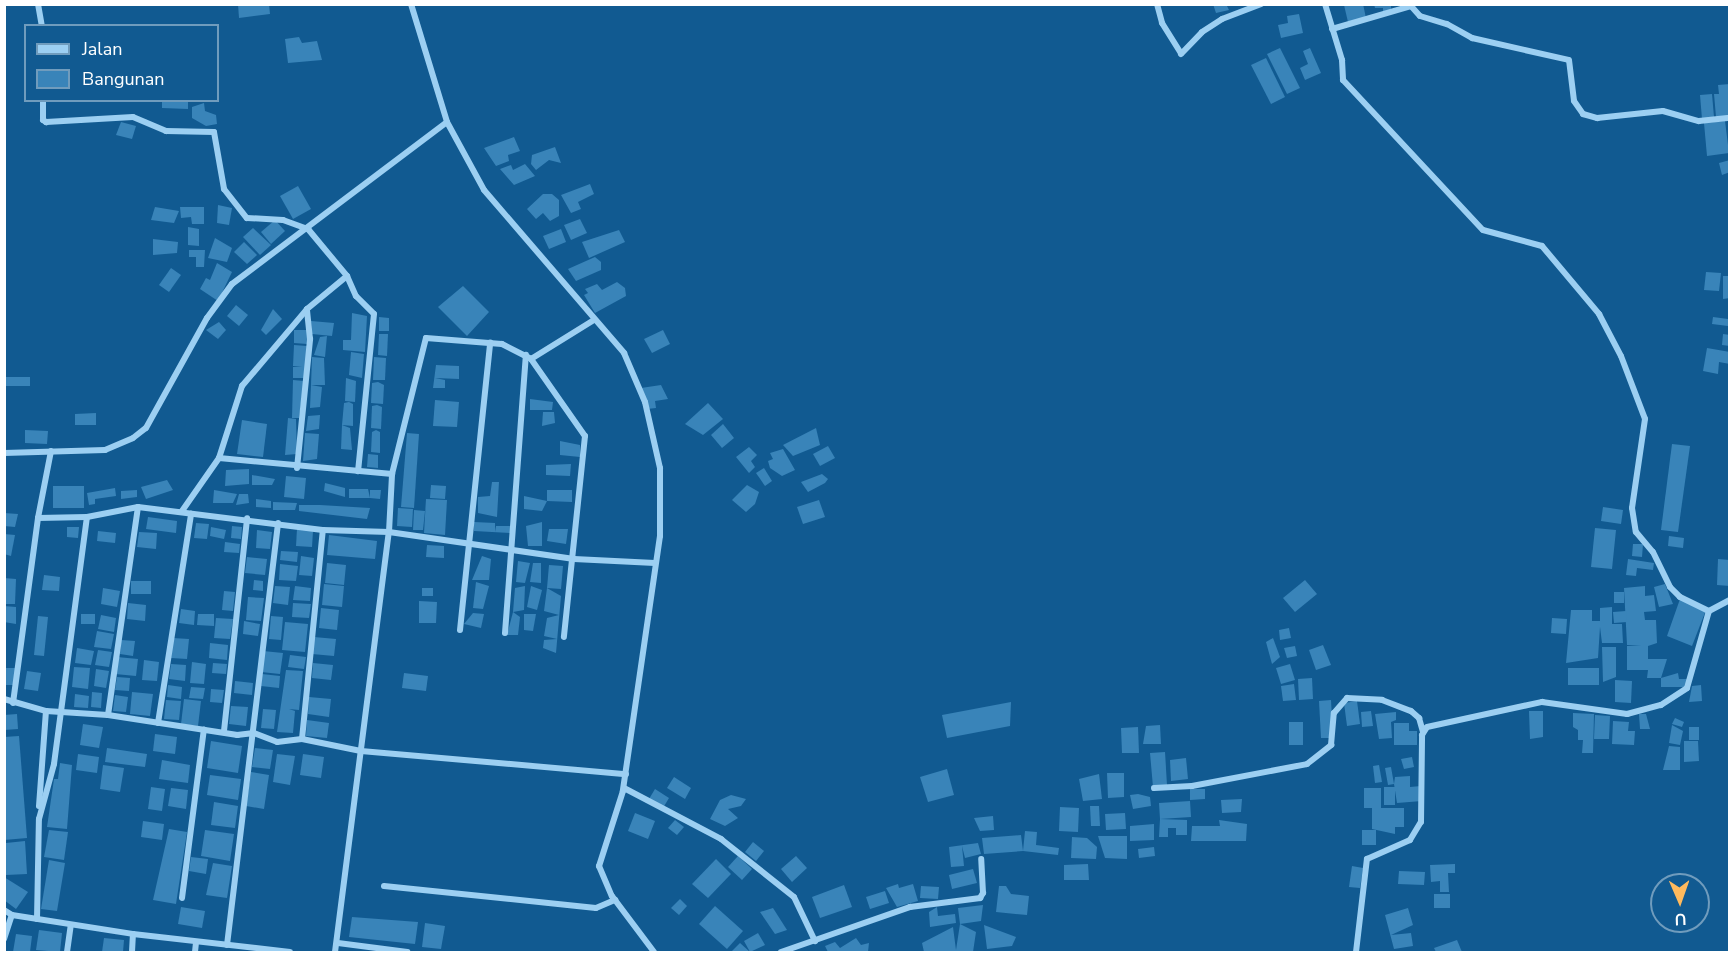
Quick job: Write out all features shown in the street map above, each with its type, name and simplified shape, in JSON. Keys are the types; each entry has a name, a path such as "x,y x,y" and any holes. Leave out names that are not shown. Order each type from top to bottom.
{"street":[{"path":"38,4 42,24"},
{"path":"411,4 447,122 484,190 632,367 645,402 662,489 655,563 624,788 619,812 599,866 615,900 654,952"},
{"path":"1157,4 1162,23 1181,54 1202,32 1222,19 1261,4"},
{"path":"1325,4 1343,80 1483,230 1542,246 1599,314 1621,356 1645,419 1632,508 1636,532 1653,552 1670,587 1680,597 1709,611"},
{"path":"1332,29 1411,6 1420,16 1447,24 1472,38 1569,60 1574,101 1583,114 1597,118 1663,111 1699,121 1730,118"},
{"path":"43,102 46,122 134,117 166,131 214,132 224,189 247,218 284,220 308,229 347,276 356,296 374,314 358,471"},
{"path":"4,453 105,450 146,428 207,318 231,284 267,254 308,229 447,122"},
{"path":"183,511 219,458 242,386 307,309 347,276"},
{"path":"297,468 310,339 307,309"},
{"path":"529,357 594,320"},
{"path":"335,952 338,943 389,532 392,474 426,338 502,344 529,357 585,435 574,559 564,637"},
{"path":"459,630 490,343"},
{"path":"505,633 529,357"},
{"path":"13,703 38,518 51,450"},
{"path":"219,458 297,468 392,474"},
{"path":"38,518 87,517 138,507 247,518 323,530 389,532 574,559 655,563"},
{"path":"108,715 138,507"},
{"path":"158,723 191,514"},
{"path":"39,819 54,764 87,517"},
{"path":"224,731 247,518"},
{"path":"227,945 278,523"},
{"path":"302,739 323,530"},
{"path":"1423,732 1438,722 1542,702 1627,714 1661,705 1687,688 1709,611 1730,600"},
{"path":"1154,788 1192,786 1307,764 1331,745 1334,713 1347,698 1382,700 1411,711 1419,718 1423,732 1421,822 1410,840 1367,859 1356,952"},
{"path":"4,699 46,711 108,715 204,729 254,733 277,742 302,739 362,751 626,774"},
{"path":"37,919 39,819 46,711"},
{"path":"182,898 204,729"},
{"path":"624,788 721,839 794,897 815,941"},
{"path":"781,952 910,907 980,898 983,893 981,858"},
{"path":"384,885 596,908 615,900"},
{"path":"4,910 12,915 71,925 290,952"},
{"path":"4,939 12,915"},
{"path":"68,952 71,925"},
{"path":"132,952 134,934"},
{"path":"195,952 196,942"},
{"path":"338,943 407,952"}],"building":[{"path":"238,4 269,4 270,14 239,18"},
{"path":"1213,4 1226,4 1229,10 1216,13"},
{"path":"1363,4 1366,18 1348,22 1344,5"},
{"path":"1374,4 1391,4 1391,11 1383,12 1383,8 1375,8"},
{"path":"1299,14 1303,33 1281,38 1278,25 1288,23 1287,16"},
{"path":"299,37 302,43 317,41 322,60 288,63 285,39"},
{"path":"1280,48 1300,88 1287,94 1267,54"},
{"path":"1310,48 1321,73 1305,80 1300,68 1308,64 1303,51"},
{"path":"1266,58 1285,97 1271,104 1251,65"},
{"path":"1730,84 1730,116 1716,117 1714,94 1719,94 1718,85"},
{"path":"1712,94 1714,117 1702,119 1700,95"},
{"path":"162,102 188,102 188,109 162,108"},
{"path":"204,103 205,111 216,115 217,124 206,126 192,118 192,107"},
{"path":"1725,121 1729,153 1707,156 1704,123"},
{"path":"121,122 136,126 132,139 116,135"},
{"path":"514,137 520,151 508,155 509,161 496,166 484,148"},
{"path":"555,147 561,163 549,160 536,170 531,164 532,155"},
{"path":"1730,160 1730,172 1722,175 1719,163"},
{"path":"525,164 535,176 514,185 500,169 511,165 513,170"},
{"path":"590,184 594,194 578,202 581,209 571,213 561,195"},
{"path":"298,186 311,209 293,219 280,196"},
{"path":"543,194 552,194 559,200 559,216 550,221 543,213 536,219 527,209"},
{"path":"218,205 232,208 229,225 217,223"},
{"path":"155,207 179,211 174,223 151,220"},
{"path":"180,207 204,207 204,224 192,224 191,217 181,218"},
{"path":"580,219 587,233 571,240 564,225"},
{"path":"275,220 285,231 271,244 261,232"},
{"path":"188,227 199,229 199,246 188,245"},
{"path":"253,228 271,245 260,255 243,237"},
{"path":"561,229 566,242 549,249 543,236"},
{"path":"619,230 625,242 589,258 582,242"},
{"path":"215,238 232,248 227,262 208,258"},
{"path":"153,239 178,242 177,253 153,255"},
{"path":"244,242 257,255 247,264 234,252"},
{"path":"189,250 205,250 204,267 196,267 196,257 189,257"},
{"path":"595,257 601,262 601,270 576,281 568,269"},
{"path":"217,263 232,272 218,301 200,289 206,278 210,280"},
{"path":"171,268 181,275 169,292 159,285"},
{"path":"1706,272 1721,273 1719,291 1704,290"},
{"path":"1723,276 1730,276 1730,298 1723,299"},
{"path":"617,282 625,288 626,296 595,313 584,295 588,293 585,289 597,284 602,290"},
{"path":"463,286 489,312 467,336 438,307"},
{"path":"236,305 248,315 239,326 227,316"},
{"path":"273,309 282,319 266,335 261,330"},
{"path":"352,313 367,316 365,352 343,350 343,340 351,340"},
{"path":"379,317 389,318 389,331 379,331"},
{"path":"1713,317 1728,319 1728,326 1712,324"},
{"path":"311,321 334,323 332,336 312,334"},
{"path":"219,322 226,330 218,339 206,330"},
{"path":"294,330 307,330 307,344 294,343"},
{"path":"663,330 670,344 652,353 644,339"},
{"path":"379,334 388,334 387,356 378,355"},
{"path":"1723,334 1730,335 1730,346 1722,345"},
{"path":"327,336 325,357 314,355 320,337"},
{"path":"294,345 307,346 305,378 293,378 293,367 302,367 293,366"},
{"path":"1707,348 1730,352 1730,364 1719,362 1718,374 1703,371"},
{"path":"351,352 364,354 362,378 349,375"},
{"path":"312,357 324,358 325,385 311,385"},
{"path":"374,357 386,358 385,380 373,380"},
{"path":"436,365 459,366 459,379 435,378 445,380 445,388 433,388"},
{"path":"4,377 30,377 30,386 4,386"},
{"path":"346,378 356,381 355,402 345,401"},
{"path":"293,380 304,381 299,418 292,418"},
{"path":"378,382 384,385 383,404 371,403 372,383"},
{"path":"311,385 322,387 320,407 310,408"},
{"path":"661,385 668,399 655,401 656,408 647,409 641,388"},
{"path":"530,399 553,402 552,410 530,410"},
{"path":"435,400 459,402 457,427 433,426"},
{"path":"344,403 353,404 353,426 342,425"},
{"path":"708,403 723,419 703,435 685,424"},
{"path":"372,406 382,407 381,429 371,428"},
{"path":"543,412 554,412 555,423 542,426"},
{"path":"96,413 96,425 75,425 75,414"},
{"path":"320,415 319,429 306,431 308,416"},
{"path":"288,418 296,419 297,454 285,455"},
{"path":"242,420 267,424 263,457 237,454"},
{"path":"723,424 734,438 722,448 711,435"},
{"path":"342,425 350,428 352,450 341,449"},
{"path":"816,428 820,445 793,456 783,445"},
{"path":"25,430 48,431 47,444 25,443"},
{"path":"376,430 380,432 380,453 371,452 372,432"},
{"path":"305,433 319,434 317,459 303,461"},
{"path":"407,433 419,434 414,508 401,507"},
{"path":"560,441 580,445 580,457 560,455"},
{"path":"1672,444 1690,446 1678,532 1661,530"},
{"path":"828,446 835,458 820,466 813,454"},
{"path":"749,447 757,455 751,461 755,467 749,473 736,457"},
{"path":"783,449 795,470 782,476 770,468 768,461 773,459 770,453"},
{"path":"368,454 378,455 378,468 367,467"},
{"path":"571,464 570,476 546,475 546,465"},
{"path":"764,468 772,481 765,486 756,473"},
{"path":"249,469 249,484 225,486 226,470"},
{"path":"822,474 828,479 825,483 808,492 801,482"},
{"path":"252,475 275,479 272,485 252,485"},
{"path":"286,476 306,478 304,499 284,497"},
{"path":"167,480 173,490 146,499 141,487"},
{"path":"492,482 499,482 497,517 478,513 478,497 490,496"},
{"path":"325,483 345,488 345,497 324,491"},
{"path":"431,485 446,486 445,499 430,498"},
{"path":"747,485 759,492 755,504 746,512 732,500"},
{"path":"53,486 84,486 84,508 53,508"},
{"path":"115,488 116,496 95,499 95,504 89,505 87,493"},
{"path":"349,489 368,489 370,498 349,498"},
{"path":"137,490 137,497 121,499 121,491"},
{"path":"214,490 237,494 233,503 213,503"},
{"path":"370,490 381,490 380,499 370,498"},
{"path":"547,490 572,490 572,502 547,501"},
{"path":"239,494 248,494 249,503 236,505"},
{"path":"524,496 547,501 542,511 524,509"},
{"path":"256,499 271,501 271,508 256,507"},
{"path":"426,499 447,500 445,535 424,533"},
{"path":"819,500 825,517 803,524 797,507"},
{"path":"273,502 297,503 295,510 273,510"},
{"path":"299,505 370,508 367,519 299,511"},
{"path":"1603,507 1623,510 1621,524 1601,521"},
{"path":"398,508 413,509 412,527 397,526"},
{"path":"414,510 425,511 423,530 413,530"},
{"path":"4,513 18,514 15,527 4,526"},
{"path":"148,517 177,521 176,533 146,529"},
{"path":"474,522 495,523 495,532 496,526 512,526 510,533 474,531"},
{"path":"542,522 542,546 528,546 526,526"},
{"path":"196,523 209,524 207,539 194,538"},
{"path":"232,526 242,527 241,539 231,538"},
{"path":"67,527 79,527 78,538 67,537"},
{"path":"211,527 226,530 224,539 210,536"},
{"path":"1595,528 1616,530 1612,569 1591,567"},
{"path":"297,529 313,531 312,547 296,546"},
{"path":"549,529 568,529 566,544 547,541"},
{"path":"257,530 272,532 270,549 256,548"},
{"path":"98,531 116,533 115,543 97,541"},
{"path":"139,532 157,533 156,549 137,547"},
{"path":"4,534 15,535 11,556 4,554"},
{"path":"329,535 377,541 375,559 327,555"},
{"path":"1669,536 1684,538 1683,548 1668,546"},
{"path":"225,542 240,544 239,553 224,552"},
{"path":"1633,544 1643,544 1642,557 1632,556"},
{"path":"427,545 444,546 444,558 426,557"},
{"path":"281,551 298,552 297,562 280,560"},
{"path":"301,556 314,558 312,576 299,575"},
{"path":"482,556 491,559 489,580 472,580"},
{"path":"247,557 267,559 265,575 245,573"},
{"path":"1628,559 1654,563 1653,570 1637,568 1636,576 1626,575"},
{"path":"1718,559 1730,560 1730,586 1717,585"},
{"path":"518,561 530,563 525,583 516,582"},
{"path":"327,563 346,565 344,585 325,583"},
{"path":"533,563 541,563 541,583 530,582"},
{"path":"280,564 298,566 296,581 279,580"},
{"path":"549,565 563,566 561,589 547,588"},
{"path":"44,575 60,577 59,591 42,590"},
{"path":"4,578 16,579 15,604 4,604"},
{"path":"254,580 263,581 263,591 253,590"},
{"path":"1305,580 1317,594 1295,612 1283,598"},
{"path":"131,581 151,581 151,594 131,594"},
{"path":"476,582 489,586 483,609 473,608"},
{"path":"324,584 344,586 342,607 322,605"},
{"path":"1665,584 1673,604 1659,607 1654,587"},
{"path":"275,586 290,587 288,605 273,603"},
{"path":"295,586 311,588 310,601 293,600"},
{"path":"525,586 524,610 513,612 515,588"},
{"path":"531,586 542,590 537,610 527,607"},
{"path":"1645,586 1645,596 1654,595 1656,611 1644,612 1645,620 1656,620 1657,643 1648,646 1648,659 1667,659 1661,678 1647,678 1648,670 1627,670 1627,646 1641,645 1627,645 1624,588"},
{"path":"103,588 120,591 117,607 101,604"},
{"path":"422,588 433,588 433,596 422,596"},
{"path":"547,588 561,596 556,653 543,648 544,640 557,639 544,636 547,618 559,615 544,611"},
{"path":"224,591 235,592 233,611 222,610"},
{"path":"1614,592 1624,592 1624,603 1614,603"},
{"path":"248,597 264,598 261,621 246,620"},
{"path":"1680,599 1706,610 1692,646 1667,636"},
{"path":"419,601 437,602 436,623 419,623"},
{"path":"128,603 146,605 145,621 127,619"},
{"path":"293,603 311,604 309,618 292,617"},
{"path":"4,606 16,607 16,624 4,622"},
{"path":"1612,607 1612,624 1622,624 1623,643 1602,643 1600,627 1598,658 1566,663 1571,610 1592,610 1592,621 1600,621 1600,608"},
{"path":"321,608 339,610 337,630 319,628"},
{"path":"181,609 195,611 194,625 179,623"},
{"path":"1626,611 1627,622 1614,623 1613,612"},
{"path":"513,612 520,617 518,635 507,635"},
{"path":"473,613 484,614 481,628 464,624"},
{"path":"81,614 95,614 95,624 81,624"},
{"path":"198,614 214,614 214,626 197,625"},
{"path":"524,614 536,614 533,631 524,630"},
{"path":"101,615 116,618 114,632 98,629"},
{"path":"38,616 48,617 44,656 34,655"},
{"path":"271,616 283,617 281,640 269,639"},
{"path":"216,618 233,619 230,639 214,638"},
{"path":"1552,618 1567,619 1566,634 1551,633"},
{"path":"244,621 260,624 258,636 243,634"},
{"path":"285,622 308,624 305,652 282,650"},
{"path":"1289,628 1291,638 1280,640 1279,630"},
{"path":"97,631 114,634 111,649 94,647"},
{"path":"314,637 336,639 334,656 312,654"},
{"path":"173,638 189,639 187,659 171,658"},
{"path":"1273,638 1280,657 1272,664 1266,642"},
{"path":"121,640 135,641 133,656 120,654"},
{"path":"210,643 228,645 227,660 209,658"},
{"path":"1323,645 1331,665 1316,670 1309,650"},
{"path":"1295,646 1297,656 1287,658 1284,648"},
{"path":"1602,647 1616,647 1616,677 1603,682"},
{"path":"77,648 94,651 91,665 75,663"},
{"path":"98,650 112,652 109,667 95,665"},
{"path":"263,651 283,653 280,674 261,672"},
{"path":"290,655 306,657 304,669 288,667"},
{"path":"117,657 138,659 136,676 115,674"},
{"path":"144,660 159,662 157,681 142,680"},
{"path":"192,662 206,664 204,684 190,683"},
{"path":"213,663 227,664 226,674 212,673"},
{"path":"313,663 333,665 331,680 312,678"},
{"path":"171,664 186,665 185,681 169,679"},
{"path":"1290,664 1295,680 1281,684 1276,668"},
{"path":"74,667 90,668 88,689 72,687"},
{"path":"4,668 15,668 15,685 4,685"},
{"path":"1568,668 1599,668 1599,685 1568,685"},
{"path":"96,669 109,671 106,688 94,686"},
{"path":"286,670 303,671 299,710 289,709 295,711 293,733 277,732"},
{"path":"27,671 41,673 38,691 24,689"},
{"path":"404,673 428,676 426,691 402,688"},
{"path":"1678,673 1679,679 1687,679 1687,687 1661,687 1661,678"},
{"path":"262,674 280,676 279,688 261,686"},
{"path":"117,677 130,678 129,691 115,690"},
{"path":"1312,678 1313,699 1299,700 1298,679"},
{"path":"1615,680 1632,681 1631,703 1615,702"},
{"path":"235,681 253,683 252,695 234,693"},
{"path":"1294,684 1296,700 1283,701 1281,686"},
{"path":"168,685 182,687 181,699 167,697"},
{"path":"1701,685 1702,701 1689,702 1692,686"},
{"path":"191,687 205,688 203,699 189,698"},
{"path":"211,689 224,690 222,703 210,702"},
{"path":"92,692 102,693 101,708 91,707"},
{"path":"132,692 153,694 150,716 130,714"},
{"path":"75,694 89,696 88,708 74,707"},
{"path":"115,695 128,697 126,712 113,711"},
{"path":"309,697 331,699 329,717 308,714"},
{"path":"184,699 201,701 198,726 181,724"},
{"path":"166,700 181,701 179,720 164,719"},
{"path":"1331,700 1333,738 1321,738 1319,701"},
{"path":"1357,701 1360,724 1347,726 1344,703"},
{"path":"1011,702 1010,726 947,738 942,715"},
{"path":"231,706 248,707 246,726 229,724"},
{"path":"263,709 276,710 274,729 261,728"},
{"path":"1371,711 1373,726 1362,727 1361,712"},
{"path":"1529,711 1543,711 1543,737 1530,739"},
{"path":"1396,712 1396,720 1391,722 1392,738 1379,739 1375,714"},
{"path":"1573,713 1594,714 1593,753 1582,753 1583,740 1578,740 1578,730 1573,727"},
{"path":"17,714 18,729 4,730 4,715"},
{"path":"1639,714 1646,714 1650,729 1640,729"},
{"path":"1595,715 1610,716 1609,739 1594,739"},
{"path":"1675,718 1684,722 1682,727 1672,724"},
{"path":"307,720 329,723 327,738 306,736"},
{"path":"1613,721 1629,722 1628,731 1635,731 1634,745 1612,744"},
{"path":"1289,722 1303,722 1303,745 1289,745"},
{"path":"1394,723 1409,723 1409,731 1417,731 1417,745 1394,745"},
{"path":"83,724 103,727 99,748 80,745"},
{"path":"1160,725 1161,744 1143,744 1146,726"},
{"path":"1672,725 1683,731 1680,745 1669,743"},
{"path":"1138,727 1139,753 1122,753 1121,728"},
{"path":"1689,727 1699,727 1699,740 1689,740"},
{"path":"155,734 177,737 175,754 153,751"},
{"path":"19,736 27,838 4,840 4,737"},
{"path":"211,741 242,746 238,773 207,768"},
{"path":"1684,741 1698,741 1699,761 1684,762"},
{"path":"1669,746 1680,747 1680,770 1663,770"},
{"path":"107,748 147,754 145,767 105,762"},
{"path":"255,748 273,750 270,769 252,767"},
{"path":"1165,752 1167,785 1153,787 1150,753"},
{"path":"78,754 99,757 97,773 76,770"},
{"path":"277,754 295,756 290,785 273,782"},
{"path":"303,754 324,757 321,778 300,775"},
{"path":"1412,757 1414,767 1404,769 1401,759"},
{"path":"1186,758 1188,779 1171,781 1170,760"},
{"path":"162,760 190,765 188,783 159,779"},
{"path":"60,763 72,765 67,829 47,827 54,779 58,779"},
{"path":"103,765 124,768 120,792 100,789"},
{"path":"1379,765 1382,782 1375,783 1373,766"},
{"path":"1391,767 1394,784 1388,785 1385,768"},
{"path":"947,769 954,795 928,802 920,777"},
{"path":"251,772 269,775 264,809 246,806"},
{"path":"1107,773 1124,773 1124,797 1108,798"},
{"path":"1099,774 1102,799 1083,801 1079,779"},
{"path":"210,775 241,779 238,800 207,795"},
{"path":"1410,776 1410,787 1421,786 1422,801 1397,803 1395,777"},
{"path":"674,777 691,788 685,799 667,788"},
{"path":"151,787 165,789 162,811 148,809"},
{"path":"1384,787 1395,787 1395,805 1384,805"},
{"path":"171,788 188,790 186,809 168,806"},
{"path":"1364,788 1381,788 1381,808 1404,808 1404,827 1395,827 1395,834 1372,829 1372,808 1364,808"},
{"path":"655,789 669,798 663,808 649,799"},
{"path":"1190,789 1205,789 1205,799 1190,800"},
{"path":"731,795 746,799 741,806 728,809 738,818 725,826 710,819 720,800"},
{"path":"1130,795 1150,797 1151,806 1133,809"},
{"path":"1242,799 1241,812 1222,813 1221,800"},
{"path":"1190,801 1191,817 1160,819 1159,803"},
{"path":"214,802 238,806 235,828 211,825"},
{"path":"1090,806 1099,806 1100,826 1091,826"},
{"path":"1060,807 1079,808 1078,832 1059,831"},
{"path":"635,813 655,821 648,839 628,831"},
{"path":"1125,813 1126,829 1106,830 1105,814"},
{"path":"993,816 994,830 980,831 974,818"},
{"path":"1160,819 1187,820 1187,835 1176,835 1176,828 1168,828 1168,837 1159,837"},
{"path":"675,820 684,827 677,835 668,828"},
{"path":"1219,820 1247,824 1246,841 1191,841 1192,826 1220,826"},
{"path":"143,821 164,824 162,840 141,837"},
{"path":"1154,824 1154,840 1130,841 1130,826"},
{"path":"169,829 187,832 176,904 153,900"},
{"path":"49,830 68,832 64,860 44,857"},
{"path":"205,830 234,834 230,861 201,856"},
{"path":"1362,830 1376,830 1376,845 1362,845"},
{"path":"1025,831 1037,832 1036,845 1059,848 1058,855 1023,851"},
{"path":"1021,835 1023,851 984,854 982,838"},
{"path":"1098,836 1127,836 1127,859 1105,858"},
{"path":"1072,837 1087,838 1097,847 1096,859 1071,858"},
{"path":"25,841 27,874 6,875 6,843"},
{"path":"753,842 764,851 756,861 745,852"},
{"path":"978,843 981,854 965,858 962,846 964,866 951,867 949,847"},
{"path":"1154,847 1155,856 1139,858 1138,849"},
{"path":"738,856 752,869 742,880 728,867"},
{"path":"796,856 807,868 792,882 781,869"},
{"path":"191,857 208,859 206,874 189,871"},
{"path":"716,859 731,874 708,898 692,884"},
{"path":"49,860 65,863 57,911 41,909"},
{"path":"213,863 232,866 227,898 206,895"},
{"path":"1088,864 1089,880 1064,880 1064,865"},
{"path":"1455,864 1455,873 1448,873 1449,892 1440,892 1440,881 1431,882 1430,865"},
{"path":"1352,866 1363,868 1360,888 1349,887"},
{"path":"973,869 977,883 952,889 949,875"},
{"path":"1399,871 1425,872 1424,885 1398,884"},
{"path":"4,877 28,892 16,909 4,900"},
{"path":"898,884 899,888 913,884 918,901 897,907 886,888"},
{"path":"844,885 852,907 820,918 812,897"},
{"path":"921,886 939,887 938,899 920,898"},
{"path":"999,886 1006,886 1011,894 1029,896 1027,915 996,912"},
{"path":"885,891 889,903 870,909 866,897"},
{"path":"1434,894 1450,894 1450,908 1434,908"},
{"path":"680,899 687,906 679,915 671,908"},
{"path":"983,905 981,921 960,924 958,908"},
{"path":"715,906 743,931 727,949 699,924"},
{"path":"181,907 205,911 202,928 178,924"},
{"path":"937,907 938,916 955,914 956,923 930,927 929,912"},
{"path":"773,908 787,930 775,934 760,912"},
{"path":"1408,908 1413,925 1391,935 1411,933 1413,946 1394,949 1385,915"},
{"path":"352,917 418,922 415,944 349,937"},
{"path":"425,923 445,926 441,949 422,947"},
{"path":"960,924 976,932 973,952 924,952 922,943 953,927 956,950"},
{"path":"984,925 1016,937 1012,946 987,949"},
{"path":"39,930 62,933 60,952 36,950"},
{"path":"758,933 765,945 750,952 744,941"},
{"path":"16,934 32,936 30,952 13,952"},
{"path":"104,938 124,940 123,952 102,952"},
{"path":"856,938 861,945 869,943 868,952 828,952 825,946 835,942 840,948"},
{"path":"1457,940 1462,952 1436,952 1434,948"},
{"path":"740,943 750,952 731,952"}]}
